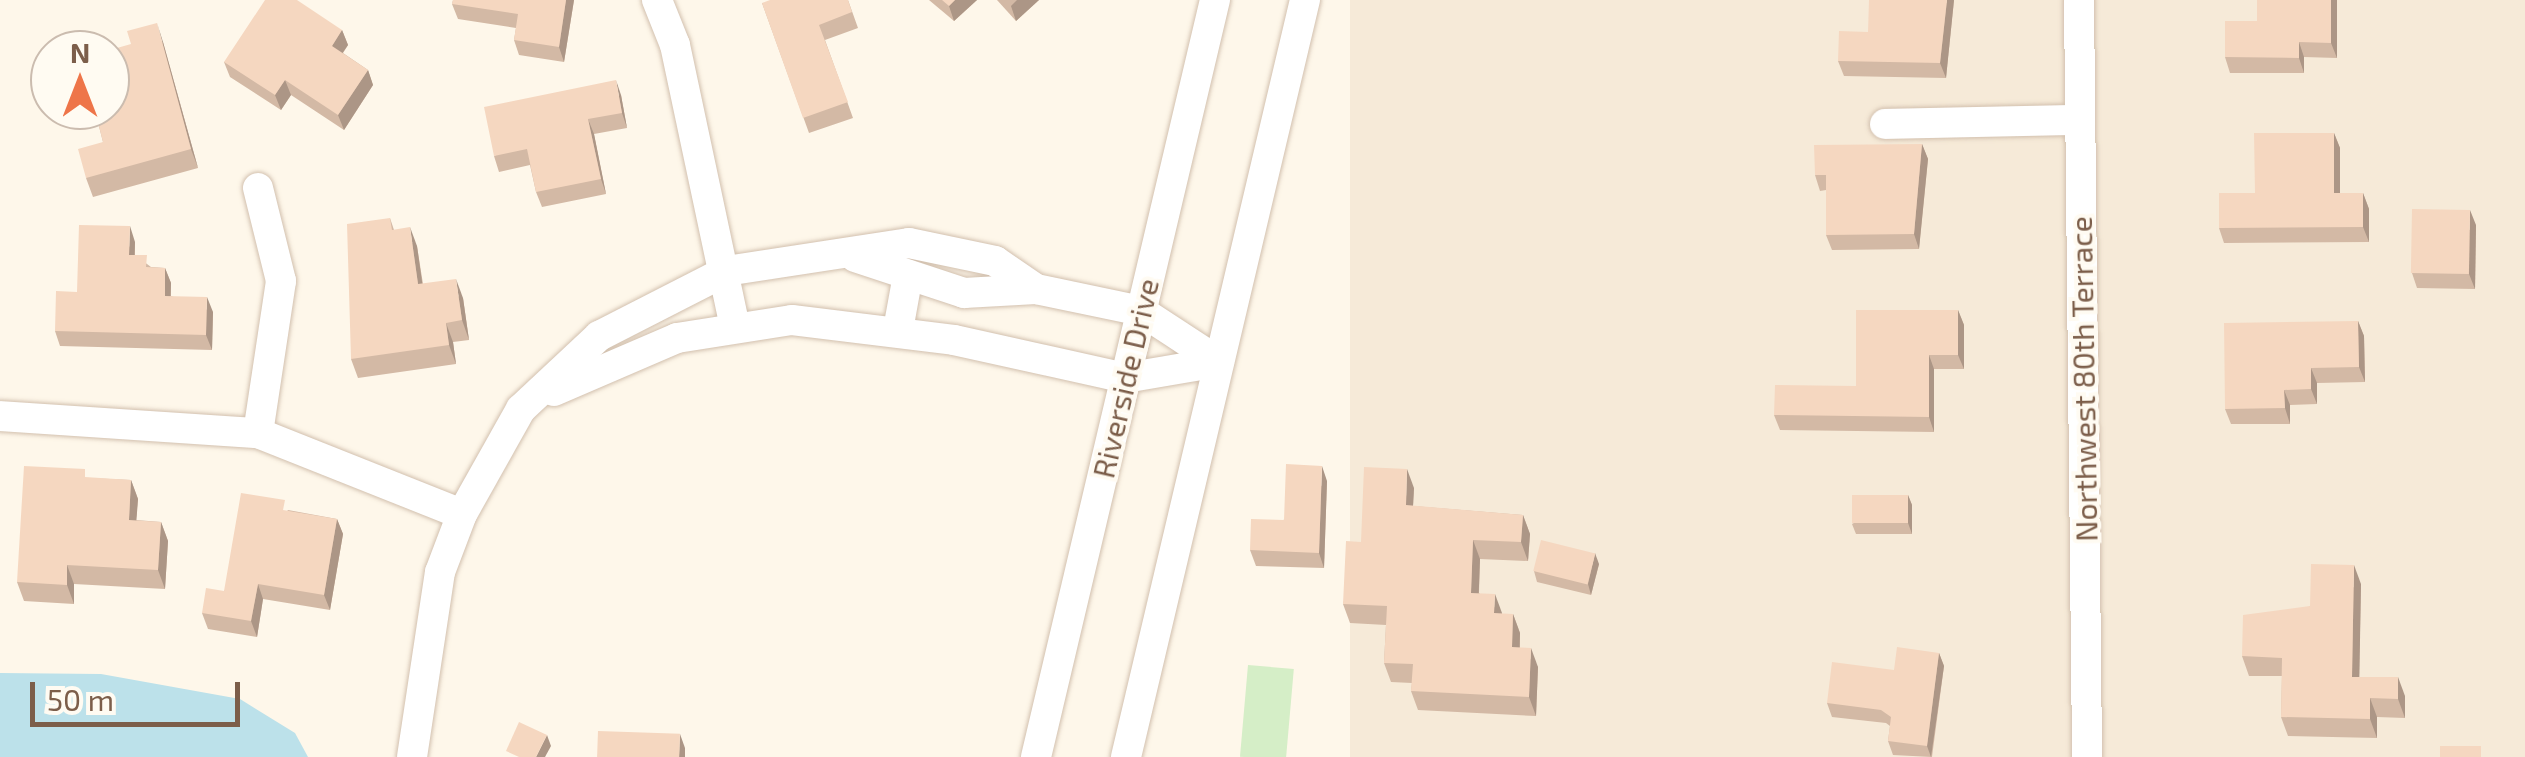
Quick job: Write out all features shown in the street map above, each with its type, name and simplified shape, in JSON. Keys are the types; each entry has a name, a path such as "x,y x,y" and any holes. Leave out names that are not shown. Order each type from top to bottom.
{"street":[{"path":"657,0 726,271 734,323"},
{"name":"Riverside Drive","path":"1036,757 1215,0"},
{"path":"1126,757 1305,0"},
{"name":"Northwest 80th Terrace","path":"2079,0 2087,757"},
{"path":"1885,124 2080,120"},
{"path":"258,188 280,282 258,433"},
{"path":"412,757 440,572 462,514 521,409 599,336 726,271 854,257 909,243 950,248 995,261 1036,290"},
{"path":"854,257 964,293 1036,290 1140,311 1219,362"},
{"path":"898,330 908,275"},
{"path":"521,409 620,358 734,323 898,330 1125,378 1219,362"},
{"path":"0,416 258,433 462,514"}],"shaded area":[{"path":"1350,0 2525,0 2525,757 1350,757"}],"green space":[{"path":"1248,665 1294,669 1286,757 1240,757"}],"water":[{"path":"0,673 101,674 240,699 295,733 308,757 0,757"}],"building":[{"path":"265,0 297,0 342,30 332,46 368,70 338,115 285,80 275,95 224,62"},
{"path":"453,0 566,0 559,47 514,40 518,14 452,4"},
{"path":"848,0 852,12 819,25 848,102 803,118 762,3"},
{"path":"1869,0 1947,0 1940,63 1838,61 1839,31 1868,32"},
{"path":"2257,0 2331,0 2331,43 2299,42 2299,58 2225,57 2225,21 2257,21"},
{"path":"157,23 191,149 86,178 78,149 103,142 100,130 130,130 130,30"},
{"path":"616,80 622,113 588,119 601,179 536,192 527,149 494,156 484,107"},
{"path":"2254,133 2334,133 2334,193 2363,193 2363,227 2219,228 2219,193 2255,193"},
{"path":"1922,144 1914,234 1826,235 1826,175 1815,175 1814,145"},
{"path":"2412,209 2470,210 2469,274 2411,273"},
{"path":"390,218 392,230 410,227 418,284 456,279 462,320 446,323 449,345 351,359 347,224"},
{"path":"79,225 130,226 129,255 147,255 146,267 165,268 165,296 207,297 206,335 55,331 56,291 77,292"},
{"path":"1856,310 1958,310 1958,355 1929,355 1929,417 1774,415 1775,385 1856,386"},
{"path":"2358,321 2359,367 2311,368 2311,389 2284,390 2285,408 2225,409 2224,323"},
{"path":"1286,464 1322,466 1319,553 1250,550 1251,519 1284,520"},
{"path":"24,466 85,469 85,477 131,480 129,520 161,522 158,570 67,565 67,585 17,582"},
{"path":"1364,467 1407,469 1406,505 1523,515 1521,542 1473,540 1471,593 1495,594 1494,613 1513,614 1512,647 1531,648 1529,697 1411,691 1413,664 1384,663 1387,606 1343,604 1346,541 1361,542"},
{"path":"241,493 285,500 283,510 337,519 324,595 258,584 251,621 202,613 206,588 224,591"},
{"path":"1852,495 1908,495 1908,523 1852,523"},
{"path":"1541,540 1595,554 1588,585 1533,571"},
{"path":"2311,564 2354,565 2352,677 2398,677 2398,699 2370,698 2370,719 2281,717 2282,658 2242,656 2243,615 2310,606"},
{"path":"1897,647 1939,653 1927,746 1888,741 1891,717 1881,710 1827,703 1832,662 1894,670"},
{"path":"519,722 547,735 536,757 519,757 506,751"},
{"path":"598,731 680,734 679,757 597,757"},
{"path":"2440,746 2481,746 2481,757 2440,757"}]}
